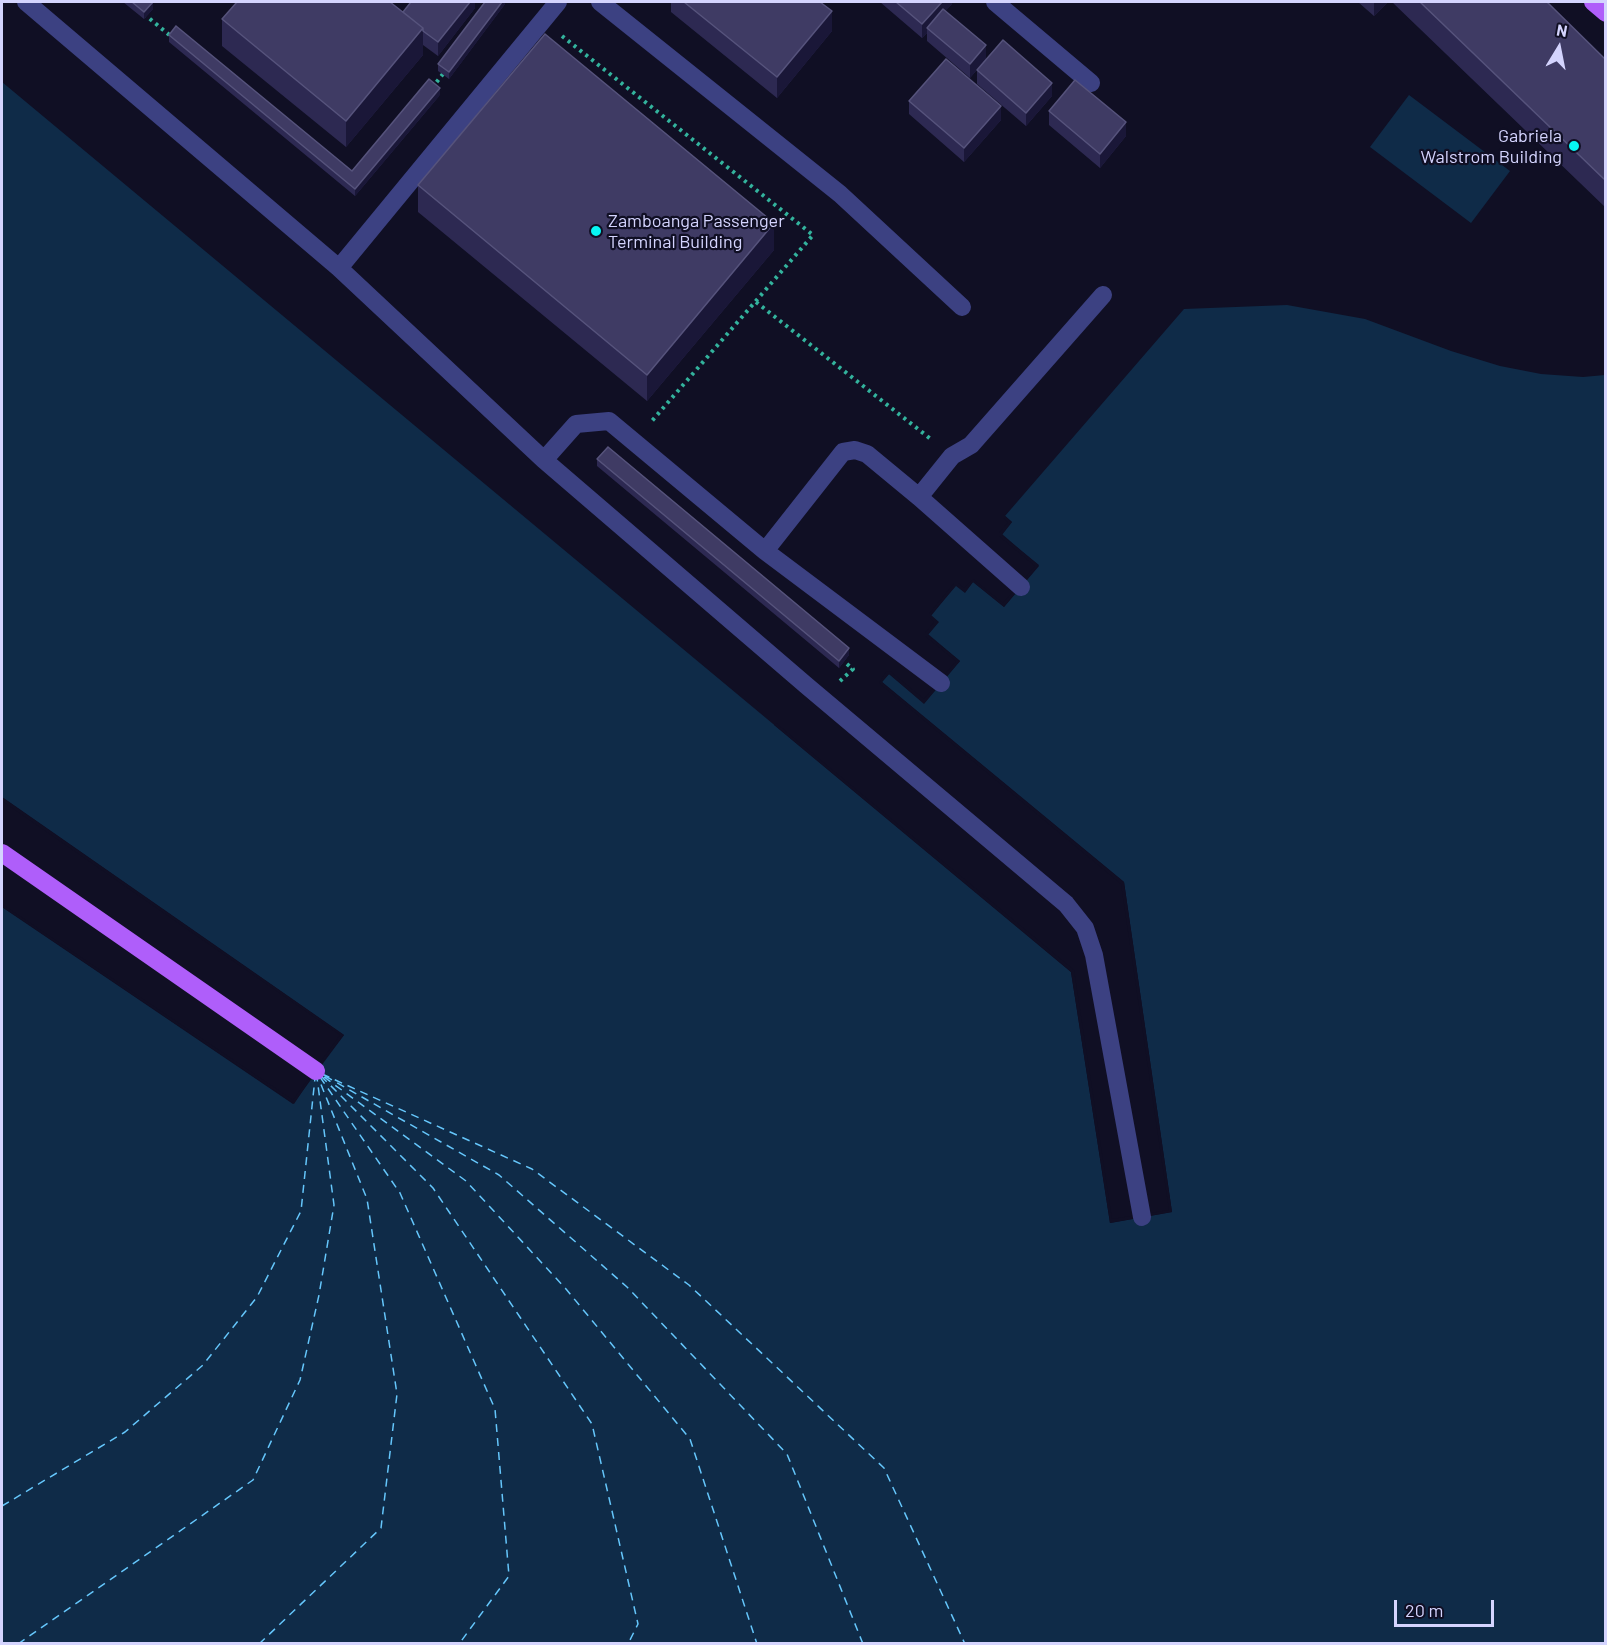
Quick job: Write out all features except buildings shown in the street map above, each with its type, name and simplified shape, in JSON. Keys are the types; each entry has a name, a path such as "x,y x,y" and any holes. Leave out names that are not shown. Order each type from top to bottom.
{"main road":[{"path":"1593,2 1605,13"},
{"path":"2,853 316,1071"}],"street":[{"path":"26,2 339,268 544,460 1066,904 1085,928 1094,955 1142,1217"},
{"path":"339,268 558,2"},
{"path":"600,2 840,194 962,307"},
{"path":"995,2 1092,83"},
{"path":"919,497 952,456 971,446 1103,295"},
{"path":"544,460 576,424 609,421 765,551 941,683"},
{"path":"765,551 843,452 855,450 867,454 1021,587"}],"path":[{"path":"138,9 174,39"},
{"path":"543,20 813,235 633,443"},
{"path":"426,95 448,67"},
{"path":"756,302 952,456"},
{"path":"823,699 853,669 834,654"}],"water":[{"path":"2,82 1071,972 1110,1223 1172,1212 1124,882 882,682 889,674 924,703 960,661 928,634 938,622 931,616 956,585 965,592 973,582 1004,607 1039,566 1002,534 1012,522 1005,516 1184,309 1287,305 1365,319 1451,351 1500,366 1541,374 1583,377 1605,375 1605,1643 2,1643 2,907 293,1104 344,1035 2,797"},
{"path":"1409,95 1510,171 1471,223 1370,147"}],"pier":[{"path":"1003,514 1012,522 1002,535 1039,565 1004,607 973,582 965,593 956,586 931,615 939,622 928,635 960,661 924,704 889,674 882,682 1124,882 1172,1212 1110,1223 1071,972 774,725 776,723 1074,970 1112,1219 1169,1210 1121,884 879,683 886,672 890,671 924,699 956,661 925,636 934,622 929,614 954,583 964,588 973,579 1003,603 1035,566 999,536 1008,522 1003,518"},
{"path":"2,797 344,1035 294,1104 2,907 2,904 293,1100 340,1035 2,801"}],"ferry route":[{"path":"322,1074 532,1169 689,1285 884,1468 965,1644"},
{"path":"321,1076 433,1188 592,1424 638,1624 628,1644"},
{"path":"325,1076 499,1175 627,1287 787,1454 863,1644"},
{"path":"259,1644 381,1528 397,1394 367,1199 318,1077"},
{"path":"320,1077 400,1193 495,1409 509,1576 459,1644"},
{"path":"324,1077 466,1181 566,1289 690,1439 757,1644"},
{"path":"2,1506 125,1432 203,1365 257,1297 301,1211 315,1078"},
{"path":"18,1644 253,1480 300,1380 319,1295 334,1205 317,1078"}],"place":[{"name":"Gabriela Walstrom Building","path":"1574,146"},
{"name":"Zamboanga Passenger Terminal Building","path":"596,231"}]}
